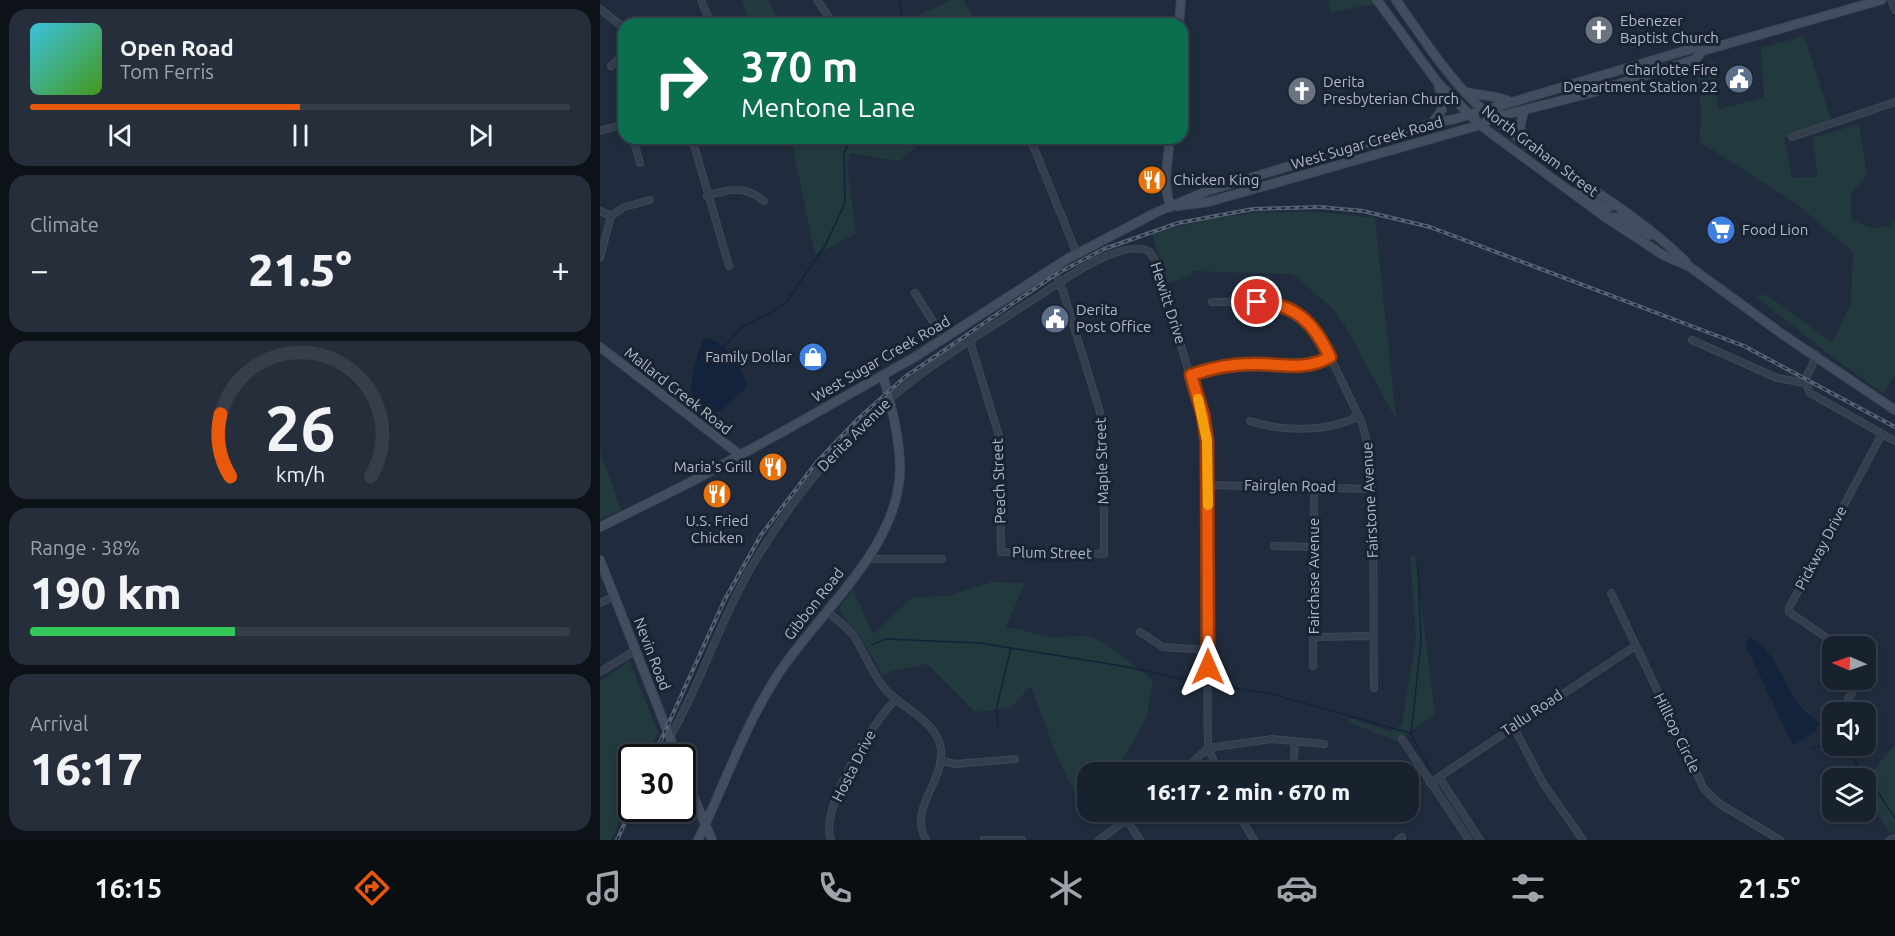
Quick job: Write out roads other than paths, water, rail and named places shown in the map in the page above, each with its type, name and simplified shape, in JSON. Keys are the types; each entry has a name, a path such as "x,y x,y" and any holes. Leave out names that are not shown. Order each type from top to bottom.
{"main road":[{"path":"1180,18 1181,0"},
{"name":"North Graham Street","path":"1377,0 1438,83 1480,125 1605,217 1663,255 1690,267"},
{"name":"North Graham Street","path":"1396,0 1464,91 1482,110 1615,204 1664,242 1690,267 1782,334 1817,355 1895,410"},
{"name":"West Sugar Creek Road","path":"600,527 720,466 883,375 1077,254 1207,191 1432,123 1469,115 1694,48 1702,51 1881,0"},
{"path":"1650,73 1680,59 1684,51"},
{"name":"West Sugar Creek Road","path":"1171,207 1208,202 1480,125 1492,118 1587,94 1696,59 1702,51"},
{"path":"1432,123 1441,113 1443,104 1438,83"},
{"path":"1464,91 1503,98 1510,102"},
{"path":"1523,140 1520,127 1524,110"},
{"path":"1170,144 1167,178 1168,200 1171,207"},
{"path":"1277,182 1282,172 1306,162"},
{"path":"1563,185 1589,197 1602,208 1609,208 1615,204"},
{"path":"1605,217 1620,218 1633,228 1664,242"},
{"name":"Mallard Creek Road","path":"600,347 740,455"},
{"name":"Gibbon Road","path":"698,840 769,689 825,611 867,559 890,519 899,484 899,453 883,375"},
{"path":"678,408 680,413 724,448 725,457 720,466"},
{"name":"Nevin Road","path":"600,560 673,744"},
{"path":"696,803 712,840"}],"street":[{"path":"701,0 708,18"},
{"path":"817,0 830,18"},
{"path":"1891,0 1895,10"},
{"path":"600,9 618,23"},
{"path":"611,66 618,60"},
{"path":"1792,138 1895,102"},
{"path":"600,131 618,126"},
{"path":"635,144 640,162"},
{"path":"694,144 729,266"},
{"path":"1032,144 1077,254"},
{"path":"707,196 738,188 750,191 764,201"},
{"path":"600,258 611,216 624,207 650,200"},
{"path":"600,211 611,216"},
{"name":"Derita Avenue","path":"670,737 732,603 771,535 818,470 889,399 970,341 1060,282 1124,250 1137,248 1150,252"},
{"name":"Hewitt Drive","path":"1150,252 1158,269 1205,426 1208,485 1208,748"},
{"name":"Maple Street","path":"1053,268 1060,282 1100,412 1104,451 1104,554"},
{"path":"915,293 944,339"},
{"name":"Fairstone Avenue","path":"1212,302 1257,302 1287,306 1311,324 1359,416 1368,441 1372,489 1374,688"},
{"path":"1692,340 1777,378 1805,383"},
{"name":"Peach Street","path":"970,341 999,436 1001,552"},
{"path":"1817,355 1805,377 1810,393 1895,441"},
{"path":"1191,375 1220,367 1249,364 1302,367 1330,357"},
{"path":"1250,421 1265,426 1323,427 1346,423 1359,416"},
{"name":"Pickway Drive","path":"1824,636 1789,612 1789,608 1882,434"},
{"name":"Fairglen Road","path":"1208,485 1372,489"},
{"name":"Fairchase Avenue","path":"1313,666 1314,486"},
{"path":"1274,546 1314,547"},
{"name":"Plum Street","path":"1001,552 1104,554"},
{"path":"867,559 942,559"},
{"name":"Hilltop Circle","path":"1611,593 1704,789 1719,804 1780,840"},
{"path":"600,603 615,597"},
{"path":"825,611 853,636 883,687 935,733 941,748 940,760 920,815 921,828 926,840"},
{"path":"1140,632 1153,643 1163,647 1208,650"},
{"path":"1314,636 1374,636"},
{"name":"Tallu Road","path":"1430,783 1635,646"},
{"path":"600,672 636,650"},
{"path":"1847,701 1854,690"},
{"name":"Hosta Drive","path":"831,840 829,818 844,782 864,743 896,699"},
{"path":"1513,726 1543,783 1583,840"},
{"path":"1402,739 1469,840"},
{"path":"1193,762 1208,748 1272,740 1324,744"},
{"path":"1294,762 1295,741"},
{"path":"1208,748 1214,762"},
{"path":"940,760 956,764 1015,759"},
{"path":"1439,777 1480,840"},
{"path":"1099,840 1124,822"},
{"path":"1128,822 1140,840"},
{"path":"1243,822 1254,840"},
{"path":"1889,840 1895,838"},
{"path":"984,840 1022,840"}],"water":[{"path":"705,338 719,343 732,356 742,372 747,387 722,410 712,414 697,403 691,390 697,356"},
{"path":"1751,638 1772,658 1798,704 1820,724 1813,733 1793,745 1748,651 1745,641"}],"waterway":[{"path":"899,0 902,18"},
{"path":"723,348 743,326 774,311 787,301 826,244 845,203 844,153 848,144"},
{"path":"1418,565 1421,641 1411,735 1431,771"},
{"path":"872,645 885,639 980,643 1122,666 1201,683"},
{"path":"998,726 996,710 1011,648"},
{"path":"1215,685 1272,694 1410,733"},
{"path":"1810,748 1822,746"},
{"path":"1852,756 1859,768"},
{"path":"1876,789 1895,818"}],"railway":[{"path":"659,744 724,601 761,535 816,463 859,418 905,377 1056,274 1104,249 1178,223 1253,209 1320,207 1363,211 1430,227 1744,346 1895,427"},
{"path":"617,840 625,822"}],"place":[{"name":"Ebenezer Baptist Church","path":"1599,30"},
{"name":"Charlotte Fire Department Station 22","path":"1739,79"},
{"name":"Derita Presbyterian Church","path":"1302,91"},
{"name":"Chicken King","path":"1152,180"},
{"name":"Food Lion","path":"1721,230"},
{"name":"Derita Post Office","path":"1055,319"},
{"name":"Family Dollar","path":"813,357"},
{"name":"Maria's Grill","path":"773,467"},
{"name":"U.S. Fried Chicken","path":"717,494"}]}
